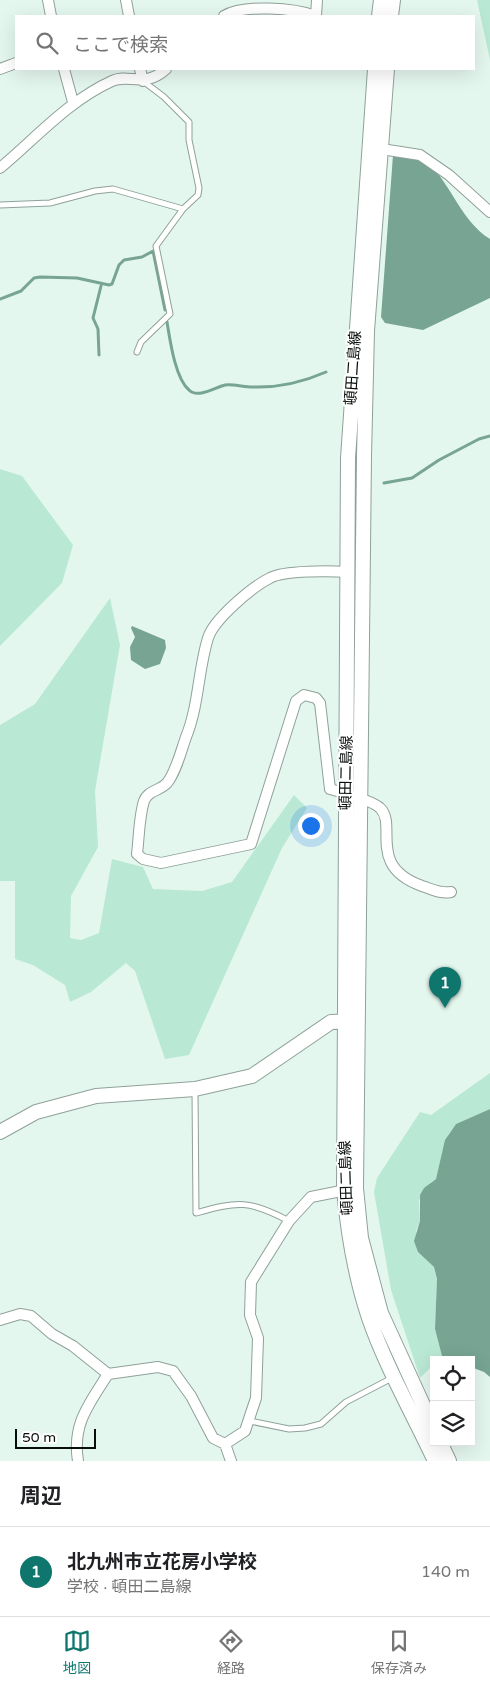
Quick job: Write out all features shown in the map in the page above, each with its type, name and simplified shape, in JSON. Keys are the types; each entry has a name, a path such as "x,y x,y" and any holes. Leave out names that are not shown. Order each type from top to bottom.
{"main road":[{"path":"379,15 381,0"},
{"path":"391,15 392,0"},
{"name":"頓田二島線","path":"350,1021 358,799 368,332 375,148 375,70"},
{"name":"頓田二島線","path":"387,70 375,148 348,458 345,793 350,1021 349,1241 361,1290 380,1346 435,1461"},
{"path":"0,1132 36,1112 96,1096 195,1089 252,1076 331,1022 350,1021"},
{"name":"頓田二島線","path":"350,1189 381,1313 430,1420"},
{"path":"442,1446 449,1461"}],"street":[{"path":"48,0 51,15"},
{"path":"126,0 129,15"},
{"path":"316,15 317,0"},
{"path":"226,15 234,10 300,10 313,15"},
{"path":"0,69 15,63"},
{"path":"64,70 73,102"},
{"path":"140,70 143,81"},
{"path":"0,168 73,102 114,80 143,81 164,70"},
{"path":"375,148 420,154 449,175 490,212"},
{"path":"348,572 324,570 270,577 231,607 214,625 208,638 197,700 175,765 167,784 149,794 144,802 136,854 143,859 161,863 251,844 296,700 304,695 316,698 320,703 330,789 373,803 382,809 385,817 386,852 395,869 407,881 444,894 451,892"},
{"path":"225,1444 245,1431 250,1421 256,1398 258,1338 250,1315 251,1282 289,1221 310,1197 350,1189"},
{"path":"0,1320 20,1314 32,1316 52,1334 74,1346 108,1374"},
{"path":"78,1461 77,1442 80,1418 108,1374 158,1366 173,1371 191,1396 213,1438 225,1444 231,1461"}],"lane":[{"path":"137,352 141,342 170,314 156,246 184,209 198,195 199,188 188,140 188,122 164,97 143,81"},
{"path":"0,205 50,204 95,191 114,189 184,209"},
{"path":"195,1089 196,1213 231,1203 265,1208 289,1221"},
{"path":"250,1421 289,1428 305,1428 321,1424 346,1402 395,1377"}],"shaded area":[{"path":"477,0 490,0 490,60"},
{"path":"393,155 417,157 429,164 438,173 461,209 479,231 490,239 490,298 423,330 385,323 381,317"},
{"path":"0,469 22,476 73,545 62,583 0,646"},
{"path":"110,598 120,645 95,791 98,847 71,896 70,938 81,940 99,933 112,859 143,867 153,889 202,891 232,882 294,795 307,808 282,848 189,1055 165,1059 135,971 126,963 91,992 70,1002 65,985 33,965 15,959 15,881 0,881 0,725 35,704"},
{"path":"132,626 165,640 166,648 160,664 145,669 131,660 130,647 135,637"},
{"path":"490,1073 490,1109 456,1124 448,1135 436,1179 431,1182 419,1200 420,1221 416,1231 418,1252 434,1267 437,1280 435,1329 442,1356 430,1356 430,1368 420,1378 391,1290 374,1192 377,1178 420,1112 431,1115"},
{"path":"490,1109 490,1377 475,1369 475,1356 442,1356 435,1329 437,1279 434,1267 418,1252 414,1241 420,1221 420,1195 424,1188 436,1179 445,1140 456,1124"}],"waterway":[{"path":"0,299 21,291 34,278 40,277 77,278 109,285 112,284 119,265 124,260 142,257 153,251 165,310"},
{"path":"99,355 98,329 93,318 101,286"},
{"path":"167,322 180,377 189,390 193,392 207,392 225,385 252,387 281,386 299,382 326,372"},
{"path":"384,483 412,478 439,460 479,439 490,436"}],"place":[{"name":"北九州市立花房小学校","path":"445,1008"}]}
